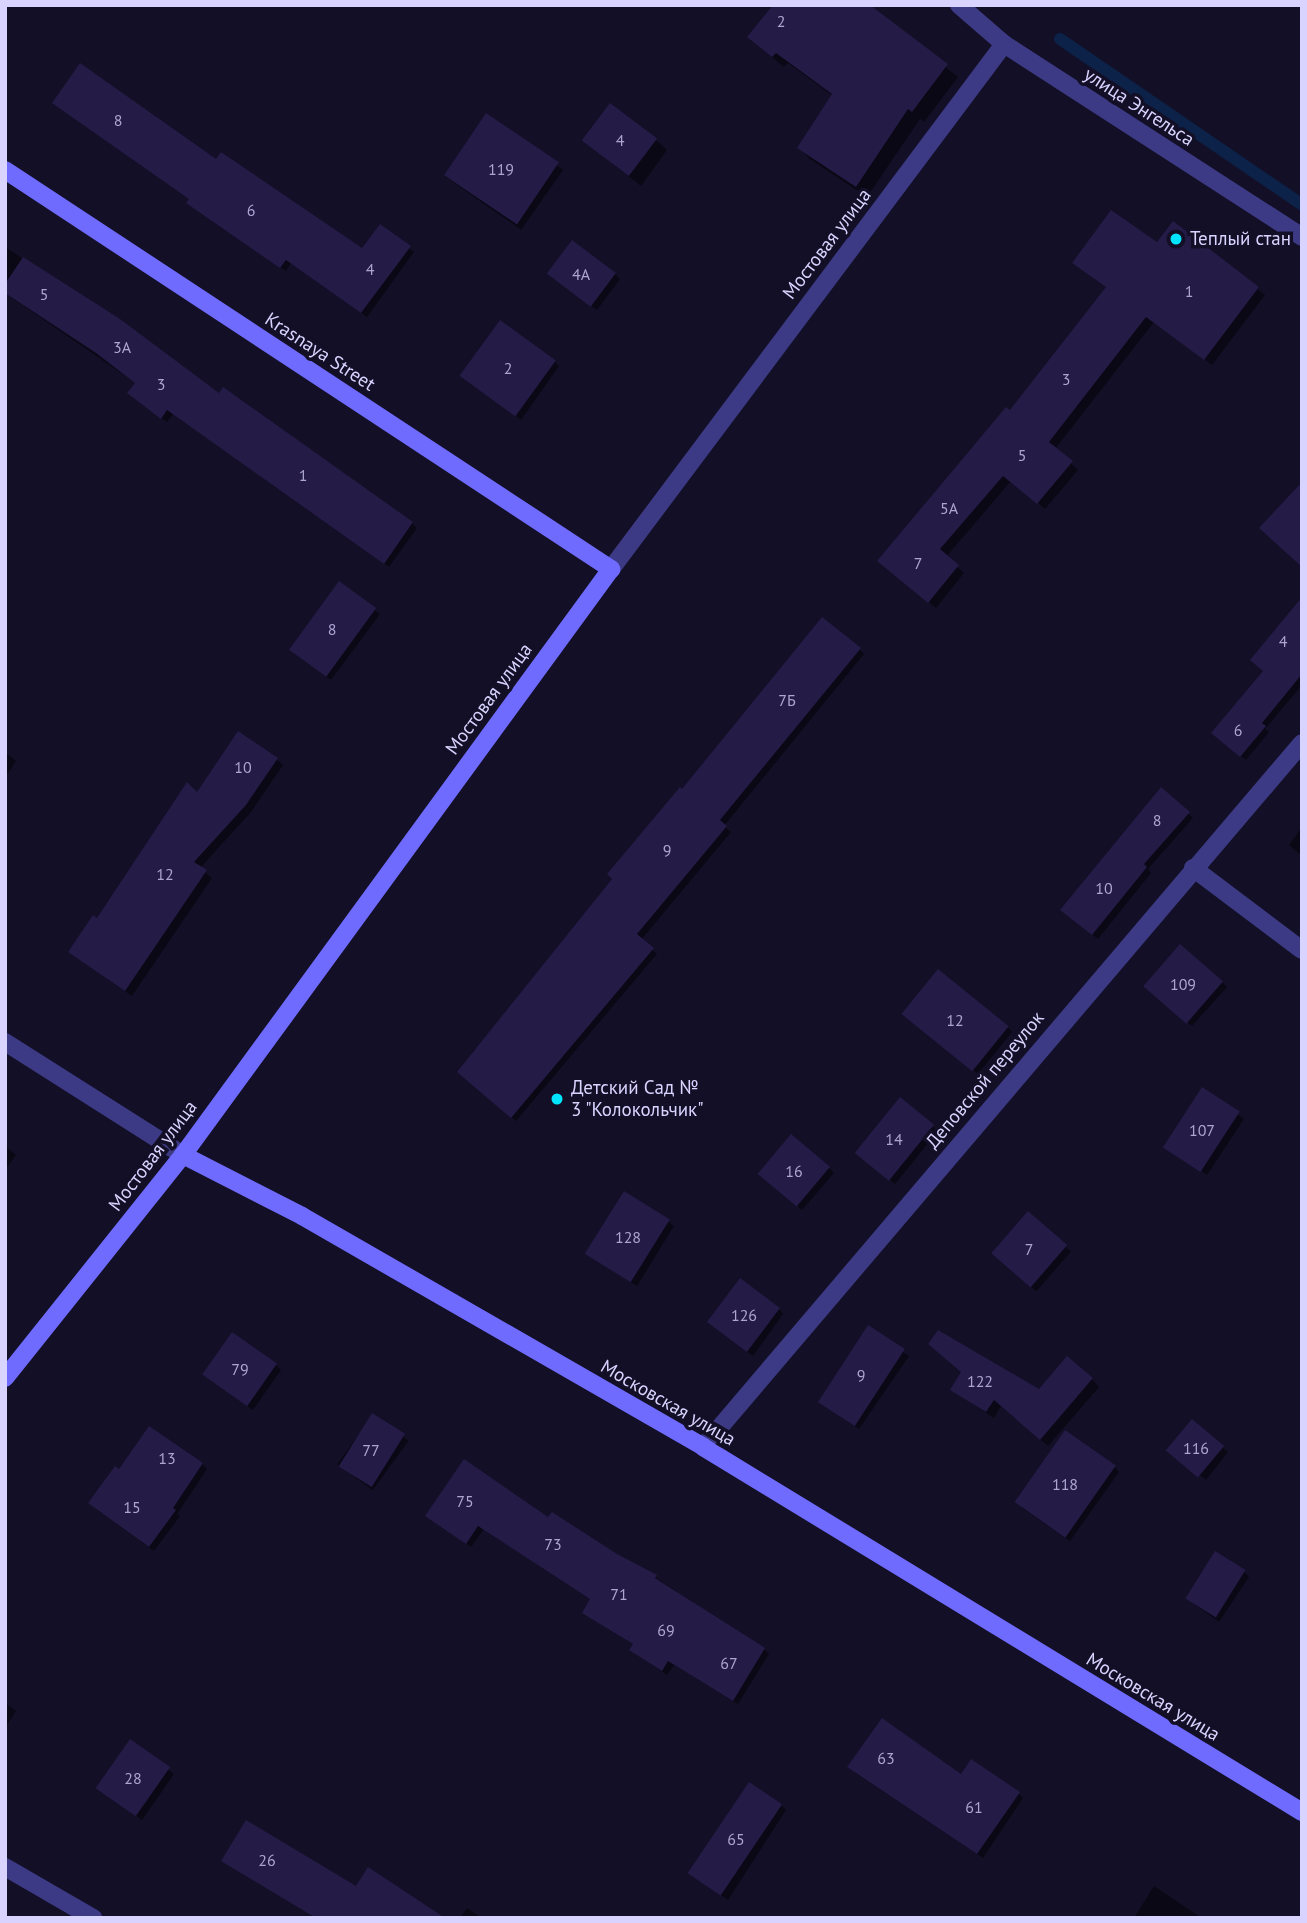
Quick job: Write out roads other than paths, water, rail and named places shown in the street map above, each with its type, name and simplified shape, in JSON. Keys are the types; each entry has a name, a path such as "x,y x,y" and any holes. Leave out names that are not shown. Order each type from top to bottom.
{"main road":[{"name":"Krasnaya Street","path":"5,170 611,569"},
{"name":"Мостовая улица","path":"5,1378 183,1156 611,569"},
{"name":"Московская улица","path":"183,1156 302,1216 703,1447 1302,1812"}],"street":[{"name":"улица Энгельса","path":"959,5 1004,44 1302,237"},
{"name":"Мостовая улица","path":"611,569 1004,44"},
{"name":"Деповской переулок","path":"703,1447 1302,743"},
{"path":"1193,868 1302,950"},
{"name":"Московская улица","path":"5,1042 183,1156"},
{"path":"5,1867 93,1918"}],"waterway":[{"path":"1060,39 1302,205"}],"place":[{"name":"Теплый стан","path":"1176,239"},
{"name":"Детский Сад № 3 \"Колокольчик\"","path":"557,1099"}]}
